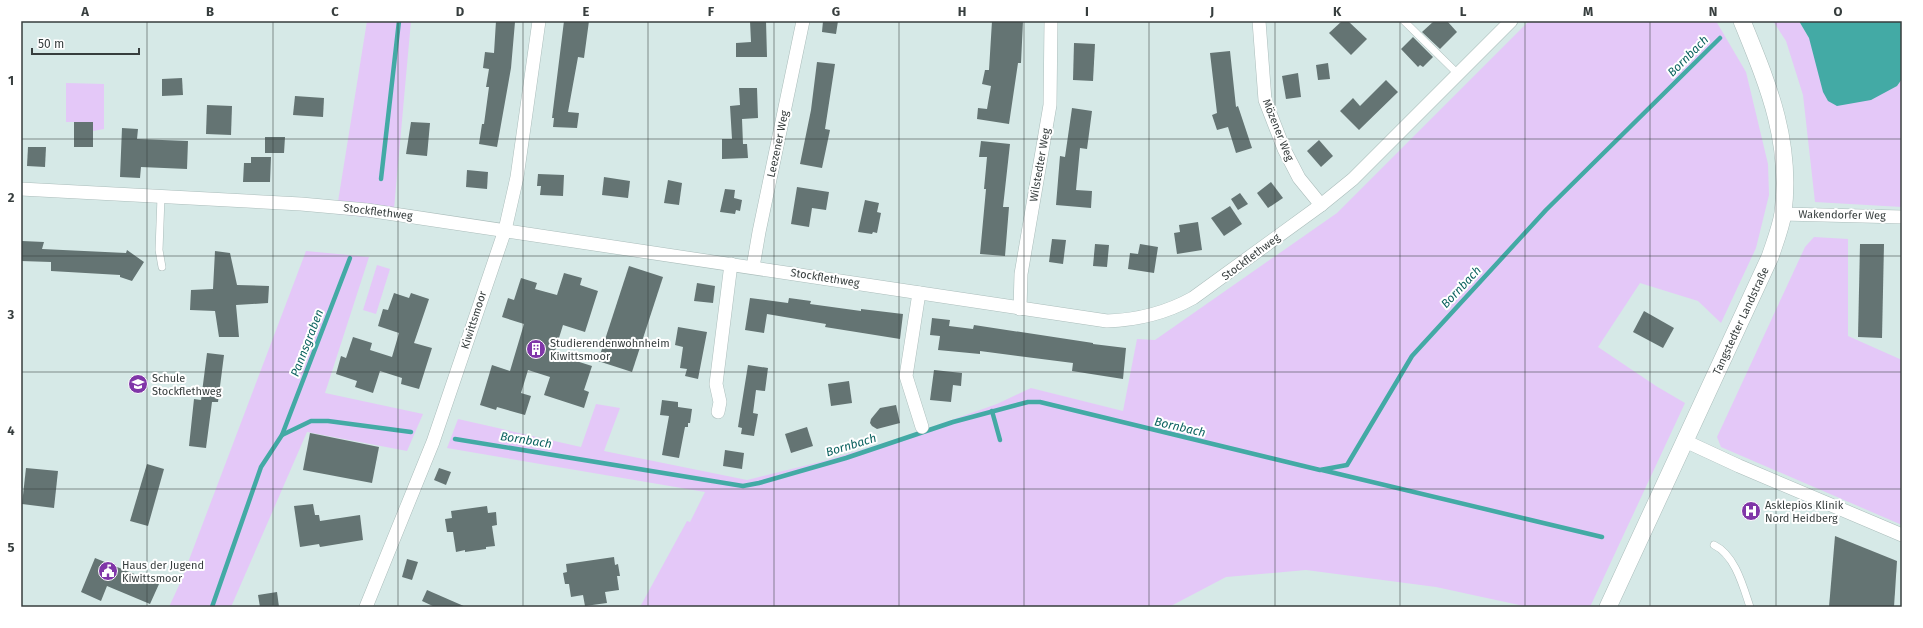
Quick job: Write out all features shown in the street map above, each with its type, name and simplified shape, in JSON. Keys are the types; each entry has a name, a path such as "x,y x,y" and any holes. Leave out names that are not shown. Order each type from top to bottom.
{"street":[{"name":"Kiwittsmoor","path":"366,607 433,442 505,230 517,177 539,21"},
{"name":"Leezener Weg","path":"753,267 803,21"},
{"name":"Wilstedter Weg","path":"1020,308 1021,274 1050,105 1051,21"},
{"name":"Mözener Weg","path":"1259,21 1265,100 1284,149 1299,178 1321,205"},
{"name":"Stockflethweg","path":"21,190 293,203 367,210 1107,321 1143,318 1178,306 1214,284 1321,205 1353,179 1511,21"},
{"name":"Tangstedter Landstraße","path":"1608,607 1770,256 1783,214 1784,164 1779,127 1770,92 1742,21"},
{"name":"Wakendorfer Weg","path":"1783,214 1902,217"},
{"path":"718,412 720,402 716,384 731,264"},
{"path":"919,293 906,376 922,427"},
{"path":"1685,441 1739,466 1902,535"}],"lane":[{"path":"1404,21 1458,74"},
{"path":"161,197 159,250 162,268"},
{"path":"1714,545 1722,549 1741,580 1750,607"}],"shaded area":[{"path":"367,21 411,21 393,220 336,214"},
{"path":"1529,21 1716,21 1746,72 1768,164 1769,195 1756,248 1721,323 1698,301 1640,283 1598,347 1656,386 1685,403 1590,607 1528,607 1436,587 1306,570 1226,577 1169,607 640,607 687,521 690,522 705,492 447,448 458,419 581,447 596,404 620,408 604,451 747,480 824,461 900,438 997,404 1031,388 1123,411 1137,339 1155,340 1337,213"},
{"path":"1773,21 1799,21 1809,38 1897,86 1902,79 1902,207 1815,202 1803,95 1786,41"},
{"path":"66,83 104,84 104,129 93,131 93,122 66,122"},
{"path":"1814,237 1848,239 1848,336 1902,360 1902,525 1721,447 1717,437 1805,247"},
{"path":"306,251 369,257 325,393 423,414 407,451 307,432 231,607 169,607 181,581"},
{"path":"377,265 390,269 376,314 363,310"}],"water":[{"path":"1799,21 1902,21 1902,79 1897,86 1871,100 1837,106 1828,101 1823,92 1809,38"}],"building":[{"path":"496,21 515,22 511,68 497,147 479,144 482,124 484,124 489,87 486,87 489,69 483,68 485,52 494,53"},
{"path":"564,21 589,21 584,58 578,57 568,112 579,113 577,128 553,127 554,118 552,118"},
{"path":"750,21 766,21 767,57 736,57 736,43 751,42"},
{"path":"823,21 838,21 836,34 822,32"},
{"path":"992,21 1023,21 1021,63 1018,63 1009,124 977,119 978,108 987,109 991,86 982,84 985,70 989,70"},
{"path":"1342,21 1348,21 1367,39 1351,55 1329,33"},
{"path":"1434,21 1447,21 1457,32 1440,49 1422,32"},
{"path":"1413,37 1433,57 1423,67 1420,65 1418,67 1401,49"},
{"path":"1074,43 1095,44 1093,81 1073,80"},
{"path":"1230,51 1236,107 1238,106 1252,148 1236,153 1228,127 1217,130 1212,115 1217,113 1210,53"},
{"path":"817,62 835,64 825,129 830,130 822,168 800,164 811,110"},
{"path":"1328,63 1330,79 1318,80 1316,65"},
{"path":"1298,73 1301,97 1286,99 1282,76"},
{"path":"182,78 183,95 162,96 162,79"},
{"path":"1386,80 1398,92 1359,130 1340,111 1353,98 1360,106"},
{"path":"739,88 757,88 758,118 742,119 743,144 747,144 748,158 722,159 722,139 732,139 730,106 740,105"},
{"path":"295,96 324,98 323,117 293,115"},
{"path":"207,105 232,106 231,135 206,134"},
{"path":"1072,108 1092,111 1087,149 1080,148 1076,190 1092,191 1091,208 1056,205 1060,156 1065,157"},
{"path":"74,122 93,122 93,147 74,147"},
{"path":"411,122 430,123 427,156 406,154"},
{"path":"122,128 138,129 137,139 188,141 187,169 141,167 140,178 120,177"},
{"path":"265,137 285,137 284,153 265,153"},
{"path":"1319,140 1333,156 1321,167 1307,151"},
{"path":"981,141 1010,144 1003,207 1009,207 1005,256 980,254 986,189 984,189 987,157 979,157"},
{"path":"28,147 46,147 45,167 27,166"},
{"path":"251,157 271,157 270,182 243,182 244,163 251,163"},
{"path":"467,170 488,172 487,189 466,187"},
{"path":"538,174 564,175 563,196 540,195 541,186 537,186"},
{"path":"604,177 630,181 628,198 602,195"},
{"path":"668,180 682,183 679,205 664,203"},
{"path":"1271,182 1283,198 1268,208 1257,193"},
{"path":"797,187 829,192 826,210 812,208 809,227 791,224"},
{"path":"725,189 735,190 734,198 742,200 740,211 736,210 735,214 720,212"},
{"path":"1240,193 1248,204 1238,210 1231,199"},
{"path":"865,200 879,203 877,212 881,213 877,233 873,232 872,234 858,232"},
{"path":"1230,206 1242,224 1224,236 1211,218"},
{"path":"1198,222 1202,250 1177,254 1174,233 1180,232 1179,225"},
{"path":"1052,239 1066,240 1063,264 1049,262"},
{"path":"22,241 44,242 42,249 126,253 127,250 144,262 132,281 120,277 120,275 51,271 51,262 21,261"},
{"path":"1095,244 1109,245 1107,267 1093,266"},
{"path":"1140,244 1158,247 1154,273 1128,269 1130,253 1138,254"},
{"path":"1860,244 1884,244 1882,338 1858,337"},
{"path":"215,251 230,253 237,285 269,286 268,303 236,305 239,337 219,337 215,311 190,310 191,290 213,289"},
{"path":"629,266 663,277 632,372 598,361"},
{"name":"Studierendenwohnheim Kiwittsmoor","path":"564,273 582,278 580,285 598,291 585,332 563,325 554,354 592,366 584,390 589,392 584,408 544,395 550,377 528,370 521,393 531,396 525,415 497,407 496,410 480,405 492,365 510,371 524,324 502,317 508,298 514,300 521,278 537,283 535,289 557,295"},
{"path":"697,283 715,286 713,303 694,301"},
{"path":"394,293 409,298 411,293 429,299 414,343 432,348 419,389 401,384 402,378 380,371 373,393 355,387 357,381 336,374 341,356 346,358 353,337 372,343 370,350 392,357 399,333 378,326 383,309 388,310"},
{"path":"750,298 788,303 789,298 811,301 810,304 861,311 861,309 903,314 900,339 825,327 826,324 767,314 764,333 745,330"},
{"path":"1644,311 1674,328 1663,348 1633,332"},
{"path":"932,318 950,320 949,326 973,329 974,325 1126,348 1123,379 1072,371 1073,363 980,351 980,354 938,350 940,336 930,335"},
{"path":"678,327 707,332 698,379 685,376 687,369 680,368 683,347 675,345"},
{"path":"207,353 224,355 218,402 212,402 206,448 189,446 194,399 201,400"},
{"path":"748,365 768,368 765,391 756,390 753,413 758,414 754,436 741,434 742,428 738,427"},
{"path":"934,370 962,373 961,386 953,385 951,402 930,400"},
{"path":"849,381 852,403 831,406 828,384"},
{"path":"662,400 678,402 678,407 692,409 690,423 688,423 688,427 685,427 679,458 662,455 669,416 660,415"},
{"path":"896,405 900,423 877,429 872,426 870,423 871,419 880,408"},
{"path":"807,427 813,446 791,453 785,434"},
{"path":"310,433 379,447 372,483 303,470"},
{"path":"725,450 744,453 742,469 723,466"},
{"path":"147,464 164,469 148,526 130,521"},
{"path":"26,468 58,471 54,508 22,504"},
{"path":"439,468 451,472 446,485 434,480"},
{"path":"313,504 315,515 319,515 320,521 360,515 363,540 320,547 319,544 300,547 294,506"},
{"path":"487,506 488,513 496,512 497,525 492,526 495,546 486,547 486,549 456,552 453,532 447,532 445,519 452,518 451,511"},
{"path":"1835,536 1897,561 1894,607 1829,607"},
{"path":"614,557 615,565 618,564 620,576 617,576 619,590 605,592 607,603 585,606 583,595 571,597 569,584 565,584 563,573 567,572 566,564"},
{"name":"Haus der Jugend Kiwittsmoor","path":"95,558 159,584 150,604 107,586 101,601 81,592"},
{"path":"407,559 418,562 412,580 402,577"},
{"path":"427,590 466,607 435,607 422,601"},
{"path":"277,592 279,607 260,607 258,595"}],"waterway":[{"name":"Pannsgraben","path":"381,179 399,21"},
{"name":"Bornbach","path":"455,439 743,486 759,483 846,458 953,422 1028,402 1040,402 1320,470 1347,465 1412,356 1546,210 1720,38"},
{"name":"Pannsgraben","path":"282,435 350,258"},
{"path":"992,411 1000,440"},
{"name":"Bornbach","path":"212,607 261,467 282,435 311,421 328,421 411,432"},
{"path":"1322,470 1602,537"}],"place":[{"name":"Studierendenwohnheim Kiwittsmoor","path":"536,349"},
{"name":"Schule Stockflethweg","path":"138,384"},
{"name":"Asklepios Klinik Nord Heidberg","path":"1751,511"},
{"name":"Haus der Jugend Kiwittsmoor","path":"108,571"}]}
